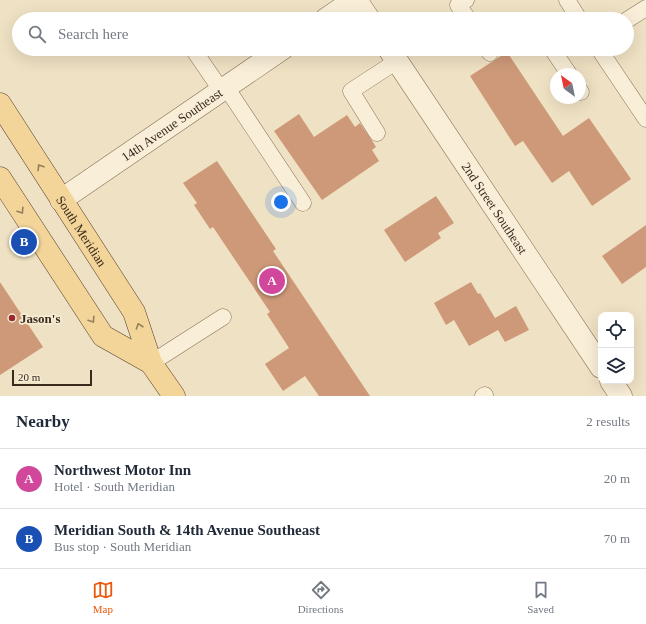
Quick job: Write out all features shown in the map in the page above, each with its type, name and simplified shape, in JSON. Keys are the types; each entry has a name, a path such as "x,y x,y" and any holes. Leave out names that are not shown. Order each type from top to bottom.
{"main road":[{"name":"South Meridian","path":"0,104 134,312 151,363 174,396"},
{"name":"South Meridian","path":"0,178 103,336 151,363"}],"street":[{"path":"337,12 355,0 364,12"},
{"name":"14th Avenue Southeast","path":"61,200 272,56"},
{"name":"2nd Street Southeast","path":"394,56 598,362"},
{"path":"612,384 621,396"}],"lane":[{"path":"463,12 458,5 466,0"},
{"path":"567,0 575,12"},
{"path":"634,16 646,8"},
{"path":"198,56 224,89 303,203"},
{"path":"378,133 351,91 392,56"},
{"path":"557,56 565,68"},
{"path":"604,56 646,120"},
{"path":"151,363 223,317"}],"building":[{"path":"501,56 510,56 563,136 589,118 631,179 592,206 569,171 552,183 523,141 515,146 470,76"},
{"path":"299,114 314,137 347,115 355,127 360,123 376,147 372,150 379,161 322,200 274,131"},
{"path":"217,161 276,249 273,251 370,396 319,396 305,376 283,391 265,364 289,348 267,314 270,312 213,227 210,229 194,205 197,203 183,183"},
{"path":"436,196 454,223 438,233 441,238 405,262 384,230"},
{"path":"646,225 646,267 622,284 602,256"},
{"name":"Jason's","path":"0,282 43,347 0,375"},
{"path":"471,282 478,294 480,293 495,318 516,306 529,330 505,342 498,330 469,346 454,320 446,325 434,303"}],"place":[{"name":"Meridian South & 14th Avenue Southeast","path":"24,242"},
{"name":"Northwest Motor Inn","path":"272,281"},
{"name":"Jason's","path":"12,318"}]}
